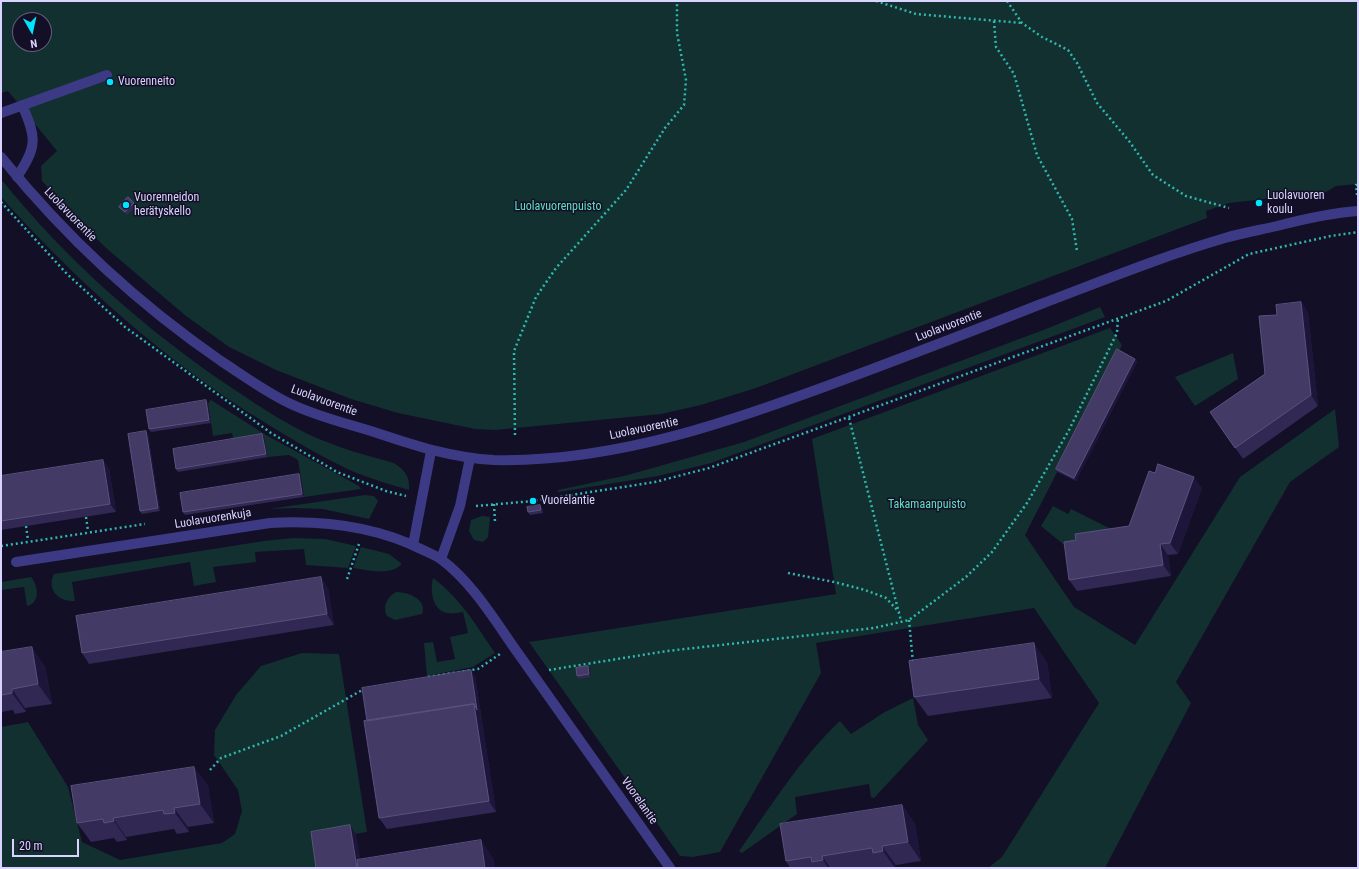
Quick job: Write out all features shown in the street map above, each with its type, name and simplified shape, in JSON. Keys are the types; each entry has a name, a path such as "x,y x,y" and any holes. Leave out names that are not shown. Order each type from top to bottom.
{"street":[{"path":"1,113 107,75"},
{"path":"17,177 30,158 34,144 31,124 22,105"},
{"name":"Luolavuorentie","path":"1,157 17,177 101,266 188,337 252,382 293,405 431,451 470,458 497,460 555,457 603,451 654,441 714,425 776,405 1103,281 1224,238 1329,213 1358,211"},
{"path":"413,545 431,451"},
{"path":"442,559 460,506 470,458"},
{"name":"Luolavuorenkuja","path":"16,562 270,523 327,523 357,528 413,545"},
{"name":"Vuorelantie","path":"413,545 442,559 464,580 532,672 670,868"}],"path":[{"path":"515,435 514,350 536,297 556,268 626,190 665,128 684,105 686,80 677,33 677,1"},
{"path":"876,1 916,14 1022,23"},
{"path":"1007,1 1022,23 1042,37 1068,50 1077,63 1097,103 1129,141 1153,175 1186,196 1229,208"},
{"path":"994,21 996,47 1014,74 1037,155 1072,219 1077,251"},
{"path":"1,202 67,274 125,327 271,433 337,472 386,491 407,496"},
{"path":"479,506 533,501 683,476 709,468 849,418 1166,300 1249,254 1331,236 1358,232"},
{"path":"532,672 667,651 874,628 909,620 966,577 992,552 1028,503 1069,430 1116,333 1118,317"},
{"path":"849,418 901,621"},
{"path":"494,504 495,522"},
{"path":"86,517 88,531"},
{"path":"1,546 28,540 150,523"},
{"path":"26,526 28,540"},
{"path":"347,579 359,544"},
{"path":"788,573 834,582 872,593 886,598 899,612"},
{"path":"909,620 914,667"},
{"path":"425,678 478,669 500,653"},
{"path":"210,770 221,758 281,736 365,688"}],"green space":[{"name":"Luolavuorenpuisto","path":"1,1 1358,1 1358,184 1336,186 1326,192 1229,203 1206,211 1207,218 756,388 701,405 661,414 495,430 475,429 398,413 351,399 276,370 229,347 186,316 106,248 67,209 42,181 41,166 57,151 8,91 1,93"},
{"path":"1,179 26,209 81,267 110,294 171,344 235,390 286,423 337,446 394,463 406,474 409,481 409,490 342,467 264,422 192,373 125,319 61,260 1,197"},
{"path":"1100,307 1105,317 711,463 658,476 558,492 558,490 628,475 744,442 1046,329"},
{"name":"Takamaanpuisto","path":"1110,328 1122,345 1025,535 1074,607 1135,645 1240,477 1335,409 1339,447 1290,482 1176,682 1191,703 1105,868 988,868 1002,857 1099,703 1034,608 816,643 821,673 720,852 693,857 680,856 529,642 836,594 812,439"},
{"path":"1233,353 1238,379 1195,406 1175,377"},
{"path":"211,400 266,435 359,486 361,489 304,497 298,460 289,455 268,457 234,442 232,433 213,436 208,403"},
{"path":"365,495 374,496 378,501 369,519 323,509 269,509"},
{"path":"1053,506 1068,514 1071,509 1111,529 1063,544 1041,526"},
{"path":"482,516 490,517 488,537 483,542 474,540 469,531 471,520"},
{"path":"293,538 325,539 356,546 348,568 306,565 304,549 255,552 256,562 213,567 216,582 194,586 190,562 72,582 75,601 69,601 59,597 53,590 52,580 54,574 264,541"},
{"path":"361,547 389,554 401,563 401,565 391,570 384,571 353,568"},
{"path":"31,577 37,589 37,593 35,601 27,606 24,587 1,590 1,582"},
{"path":"433,578 459,603 495,653 473,667 427,676 424,643 433,642 437,662 455,659 450,637 468,633 463,612 447,613 438,608 435,604 432,594"},
{"path":"396,592 406,593 419,600 422,604 422,614 395,620 387,616 385,609 386,602"},
{"path":"302,653 339,654 367,832 317,840 321,868 1,868 1,727 28,722 68,787 82,842 120,860 222,843 235,834 242,811 238,790 214,755 215,730 236,695 261,666"},
{"path":"913,698 918,725 928,740 874,798 871,797 869,784 795,797 797,814 742,853 739,851 786,783 825,735 840,721 851,734 883,713"}],"building":[{"path":"128,197 134,203 125,212 119,207"},
{"path":"1301,302 1311,395 1235,448 1210,412 1265,374 1259,316 1277,315 1276,305"},
{"path":"1117,349 1135,359 1074,478 1056,469"},
{"path":"206,400 209,420 149,429 146,410"},
{"path":"146,431 158,508 140,511 128,434"},
{"path":"262,434 266,454 176,469 173,449"},
{"path":"103,460 110,504 1,521 1,476"},
{"path":"1158,464 1194,477 1170,543 1160,544 1163,565 1069,580 1064,542 1076,540 1075,534 1129,526 1149,471 1155,473"},
{"path":"299,474 302,494 183,512 180,493"},
{"path":"540,505 541,510 528,512 527,507"},
{"path":"321,577 327,614 82,653 76,616"},
{"path":"1034,643 1039,679 914,697 909,661"},
{"path":"32,647 38,684 12,689 12,693 2,695 1,652"},
{"path":"588,666 589,674 577,676 576,668"},
{"path":"471,670 477,710 474,704 367,721 362,688"},
{"path":"474,704 489,801 379,818 364,721"},
{"path":"194,767 200,804 174,808 175,813 164,814 163,810 113,818 114,821 104,823 103,819 77,823 71,786"},
{"path":"902,805 908,842 882,846 883,851 873,853 872,848 822,856 823,860 812,862 811,857 786,861 780,824"},
{"path":"350,825 357,868 316,868 311,832"},
{"path":"481,840 485,868 358,868 357,860"}],"place":[{"name":"Vuorenneito","path":"110,82"},
{"name":"Luolavuoren koulu","path":"1259,203"},
{"name":"Vuorenneidon herätyskello","path":"126,205"},
{"name":"Vuorelantie","path":"533,501"}]}
